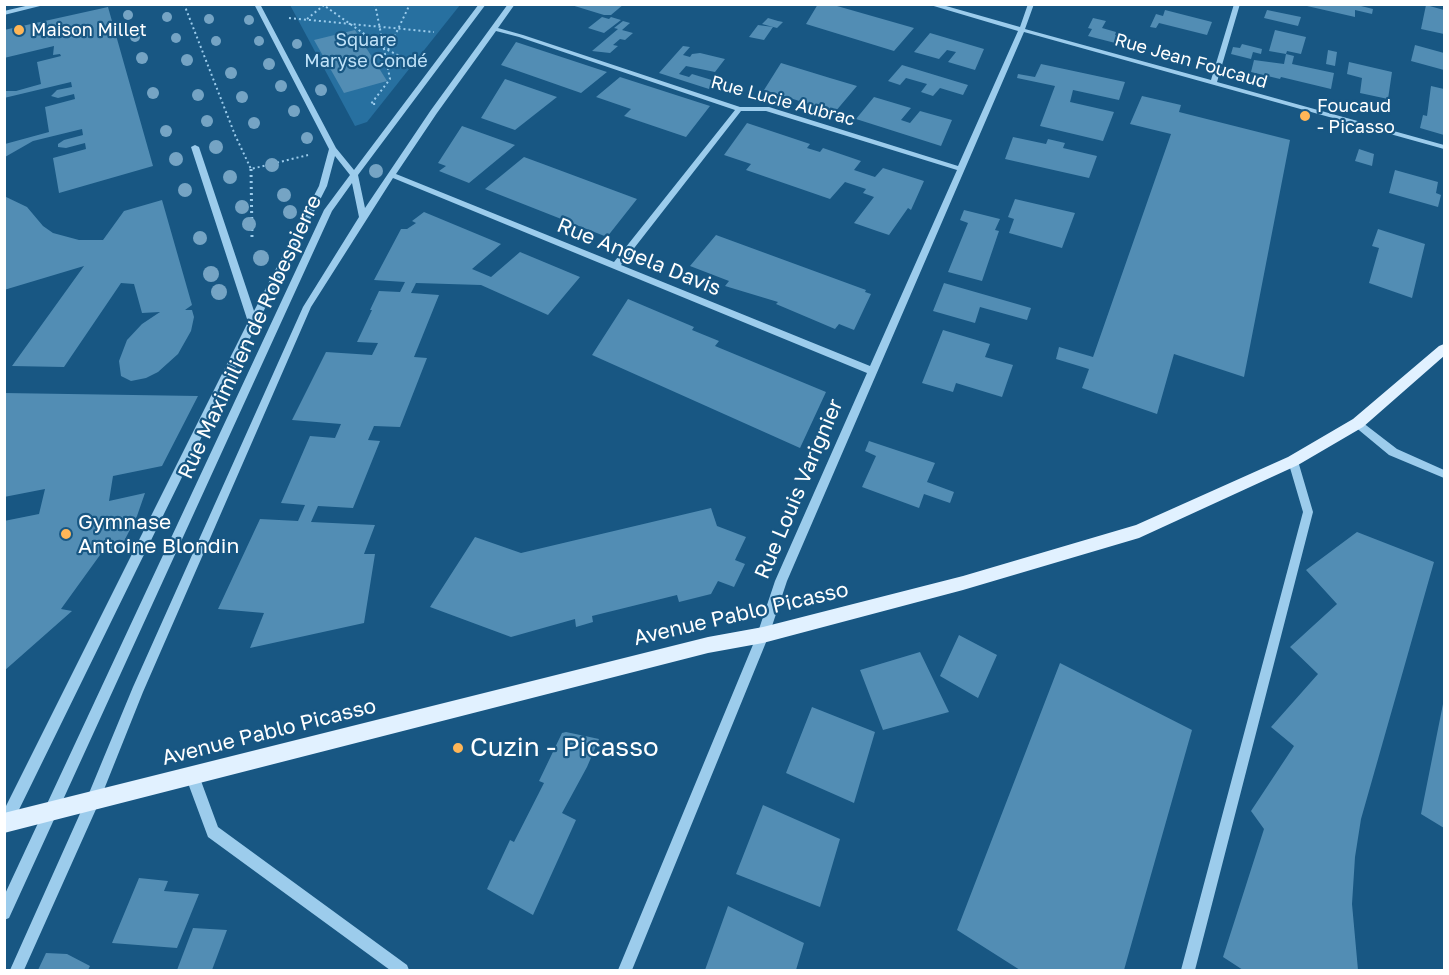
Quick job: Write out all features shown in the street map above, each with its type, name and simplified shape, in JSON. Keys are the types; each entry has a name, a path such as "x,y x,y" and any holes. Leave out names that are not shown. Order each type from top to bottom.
{"main road":[{"name":"Avenue Pablo Picasso","path":"5,824 708,645 763,635 963,583 1139,531 1293,461 1358,423 1444,349"}],"street":[{"path":"4,13 45,4"},
{"path":"257,4 333,149 354,174 363,216"},
{"name":"Rue Maximilien de Robespierre","path":"4,913 328,210 483,4"},
{"name":"Rue Maximilien de Robespierre","path":"17,970 92,802 128,711 307,308 363,216 512,4"},
{"name":"Rue Jean Foucaud","path":"930,4 1444,147"},
{"name":"Rue Louis Varignier","path":"625,970 763,635 781,581 1031,4"},
{"path":"1213,83 1237,4"},
{"name":"Rue Lucie Aubrac","path":"494,29 739,109 766,109 961,169"},
{"path":"615,266 739,109"},
{"path":"195,147 253,322"},
{"name":"Rue Maximilien de Robespierre","path":"5,824 253,322 323,186 333,149"},
{"name":"Rue Angela Davis","path":"392,175 873,371"},
{"path":"1358,423 1393,452 1444,474"},
{"path":"1188,970 1308,512 1293,461"},
{"path":"192,775 213,832 402,970"}],"path":[{"path":"184,4 235,135 252,170 333,149"},
{"path":"375,4 386,49 390,79 371,104 385,105"},
{"path":"386,49 410,4"},
{"path":"306,20 323,5 386,49 417,65"},
{"path":"261,15 443,33"}],"green space":[{"name":"Square Maryse Condé","path":"290,5 460,5 367,122 355,126"}],"building":[{"path":"568,4 624,4 611,15 604,15"},
{"path":"818,4 830,4 914,28 894,51 806,24"},
{"path":"1307,4 1353,4 1373,9 1372,14 1355,10 1355,17 1307,6"},
{"path":"1426,5 1444,10 1444,34 1421,29"},
{"path":"108,7 153,166 59,193 53,158 86,149 85,143 66,148 58,147 58,144 83,135 82,129 33,141 5,157 5,144 49,132 45,107 75,99 74,94 58,98 51,96 57,90 72,87 71,82 4,98 4,91 16,91 41,84 37,62 61,56 60,54 53,55 54,46 4,58 4,30"},
{"path":"1165,10 1212,22 1207,35 1159,23 1156,28 1150,27 1156,14 1163,16"},
{"path":"1267,10 1301,17 1298,26 1264,18"},
{"path":"602,17 621,20 604,33 588,28"},
{"path":"768,18 783,22 777,28 762,24"},
{"path":"1093,18 1106,21 1102,28 1116,32 1115,35 1128,35 1123,45 1088,36 1092,29 1088,28"},
{"path":"623,21 630,23 622,30 633,33 625,40 620,39 613,45 618,46 610,53 592,51 618,29 614,28"},
{"path":"758,25 773,27 764,40 749,37"},
{"path":"355,30 387,81 344,93 314,40"},
{"path":"1275,30 1306,37 1301,54 1269,51"},
{"path":"930,33 984,49 975,70 948,62 956,52 947,50 939,59 914,52"},
{"path":"516,42 607,72 581,93 501,65"},
{"path":"1242,44 1262,49 1261,54 1253,52 1251,59 1231,54 1233,47 1240,48"},
{"path":"1415,45 1444,53 1444,70 1411,61"},
{"path":"683,46 690,47 683,55 690,57 692,54 700,53 725,59 715,72 686,66 679,74 689,77 692,74 715,81 709,89 659,73"},
{"path":"1328,50 1337,52 1335,66 1326,64"},
{"path":"1286,54 1294,56 1292,64 1334,73 1331,89 1251,72 1254,60 1284,64"},
{"path":"1349,62 1392,72 1388,99 1360,93 1362,78 1347,74"},
{"path":"781,63 857,86 835,112 764,90"},
{"path":"1041,64 1125,82 1119,100 1073,90 1070,102 1114,112 1103,141 1040,126 1055,86 1017,78 1018,74 1035,77"},
{"path":"902,65 968,85 963,95 940,88 933,96 921,92 927,84 906,78 900,85 888,81"},
{"path":"620,77 710,106 686,137 624,116 631,109 596,97"},
{"path":"505,79 557,97 515,130 481,118"},
{"path":"1431,86 1444,89 1444,135 1420,128 1423,115 1427,116"},
{"path":"1142,96 1181,105 1179,112 1290,140 1244,377 1174,354 1157,414 1082,388 1089,369 1056,359 1059,347 1093,357 1171,134 1130,124"},
{"path":"874,97 911,108 901,120 910,123 920,111 952,120 941,146 856,119"},
{"path":"747,123 810,144 807,148 820,152 823,148 861,161 854,170 875,177 883,168 924,181 911,210 908,208 889,235 854,223 874,197 863,193 866,189 845,182 830,199 746,170 751,164 724,155"},
{"path":"462,126 515,145 469,183 439,171 446,166 438,163"},
{"path":"1013,137 1046,144 1048,139 1065,143 1063,148 1097,156 1089,178 1005,159"},
{"path":"1359,149 1374,154 1372,166 1355,161"},
{"path":"524,157 637,199 607,237 485,189"},
{"path":"1395,170 1438,182 1436,193 1441,195 1438,207 1389,193"},
{"path":"4,196 27,207 43,226 53,233 79,240 103,240 124,211 162,200 192,305 185,310 192,310 194,317 191,331 178,354 158,372 146,378 131,381 121,376 119,361 127,340 142,324 160,312 142,313 134,284 121,283 64,367 12,366 84,266 4,290"},
{"path":"1015,199 1075,213 1062,248 1009,233 1014,219 1008,217"},
{"path":"964,210 1000,219 995,230 999,231 982,281 948,272 968,223 960,220"},
{"path":"424,212 501,244 472,269 491,277 520,252 580,277 548,315 481,285 416,283 411,293 439,295 414,357 427,358 400,427 374,426 368,440 380,441 353,508 318,506 311,522 375,525 364,554 375,554 364,623 250,648 264,613 218,609 260,519 298,521 305,505 281,503 310,436 335,438 341,424 292,420 326,352 372,355 378,343 357,342 372,310 370,310 379,291 400,292 405,282 374,280 401,229 407,229 416,223 412,221"},
{"path":"1378,229 1425,244 1412,298 1369,283 1379,248 1372,246"},
{"path":"716,235 866,290 865,292 871,294 854,330 839,324 835,329 776,304 778,302 725,286 729,281 690,266"},
{"path":"944,283 1031,308 1027,320 980,307 975,323 933,311"},
{"path":"628,299 694,327 692,330 719,341 715,346 826,392 800,448 592,355"},
{"path":"943,330 990,344 985,357 1013,365 1002,397 956,383 953,392 922,383"},
{"name":"Gymnase Antoine Blondin","path":"4,393 198,396 162,466 113,476 109,501 145,493 137,516 121,547 100,555 61,609 72,611 4,671 4,521 39,514 45,489 4,497"},
{"path":"869,441 935,463 927,482 954,492 950,503 924,494 919,508 862,487 876,456 865,451"},
{"path":"711,508 717,526 746,537 735,560 745,564 734,587 718,581 711,594 679,602 677,595 592,616 593,622 576,627 575,619 511,637 430,607 475,537 521,553"},
{"path":"1357,532 1434,562 1361,819 1355,857 1352,904 1358,970 1243,970 1223,957 1264,829 1251,811 1294,746 1271,727 1318,674 1290,647 1337,604 1306,570"},
{"path":"959,635 997,655 978,698 940,676"},
{"path":"920,652 949,712 883,730 860,670"},
{"path":"1060,663 1192,730 1124,970 1020,970 957,930"},
{"path":"1444,704 1444,828 1421,814"},
{"path":"812,707 875,732 854,803 786,773"},
{"path":"562,733 599,739 562,813 576,820 533,915 487,889 510,840 514,842 544,783 539,781"},
{"path":"763,805 840,839 820,907 736,874"},
{"path":"139,878 168,881 164,891 199,894 177,948 112,943"},
{"path":"728,906 804,943 796,970 705,970"},
{"path":"193,928 227,930 212,970 177,970"},
{"path":"46,953 67,954 90,966 88,970 38,970"}],"place":[{"name":"Maison Millet","path":"19,30"},
{"name":"Foucaud - Picasso","path":"1305,116"},
{"name":"Gymnase Antoine Blondin","path":"66,534"},
{"name":"Cuzin - Picasso","path":"458,748"}]}
